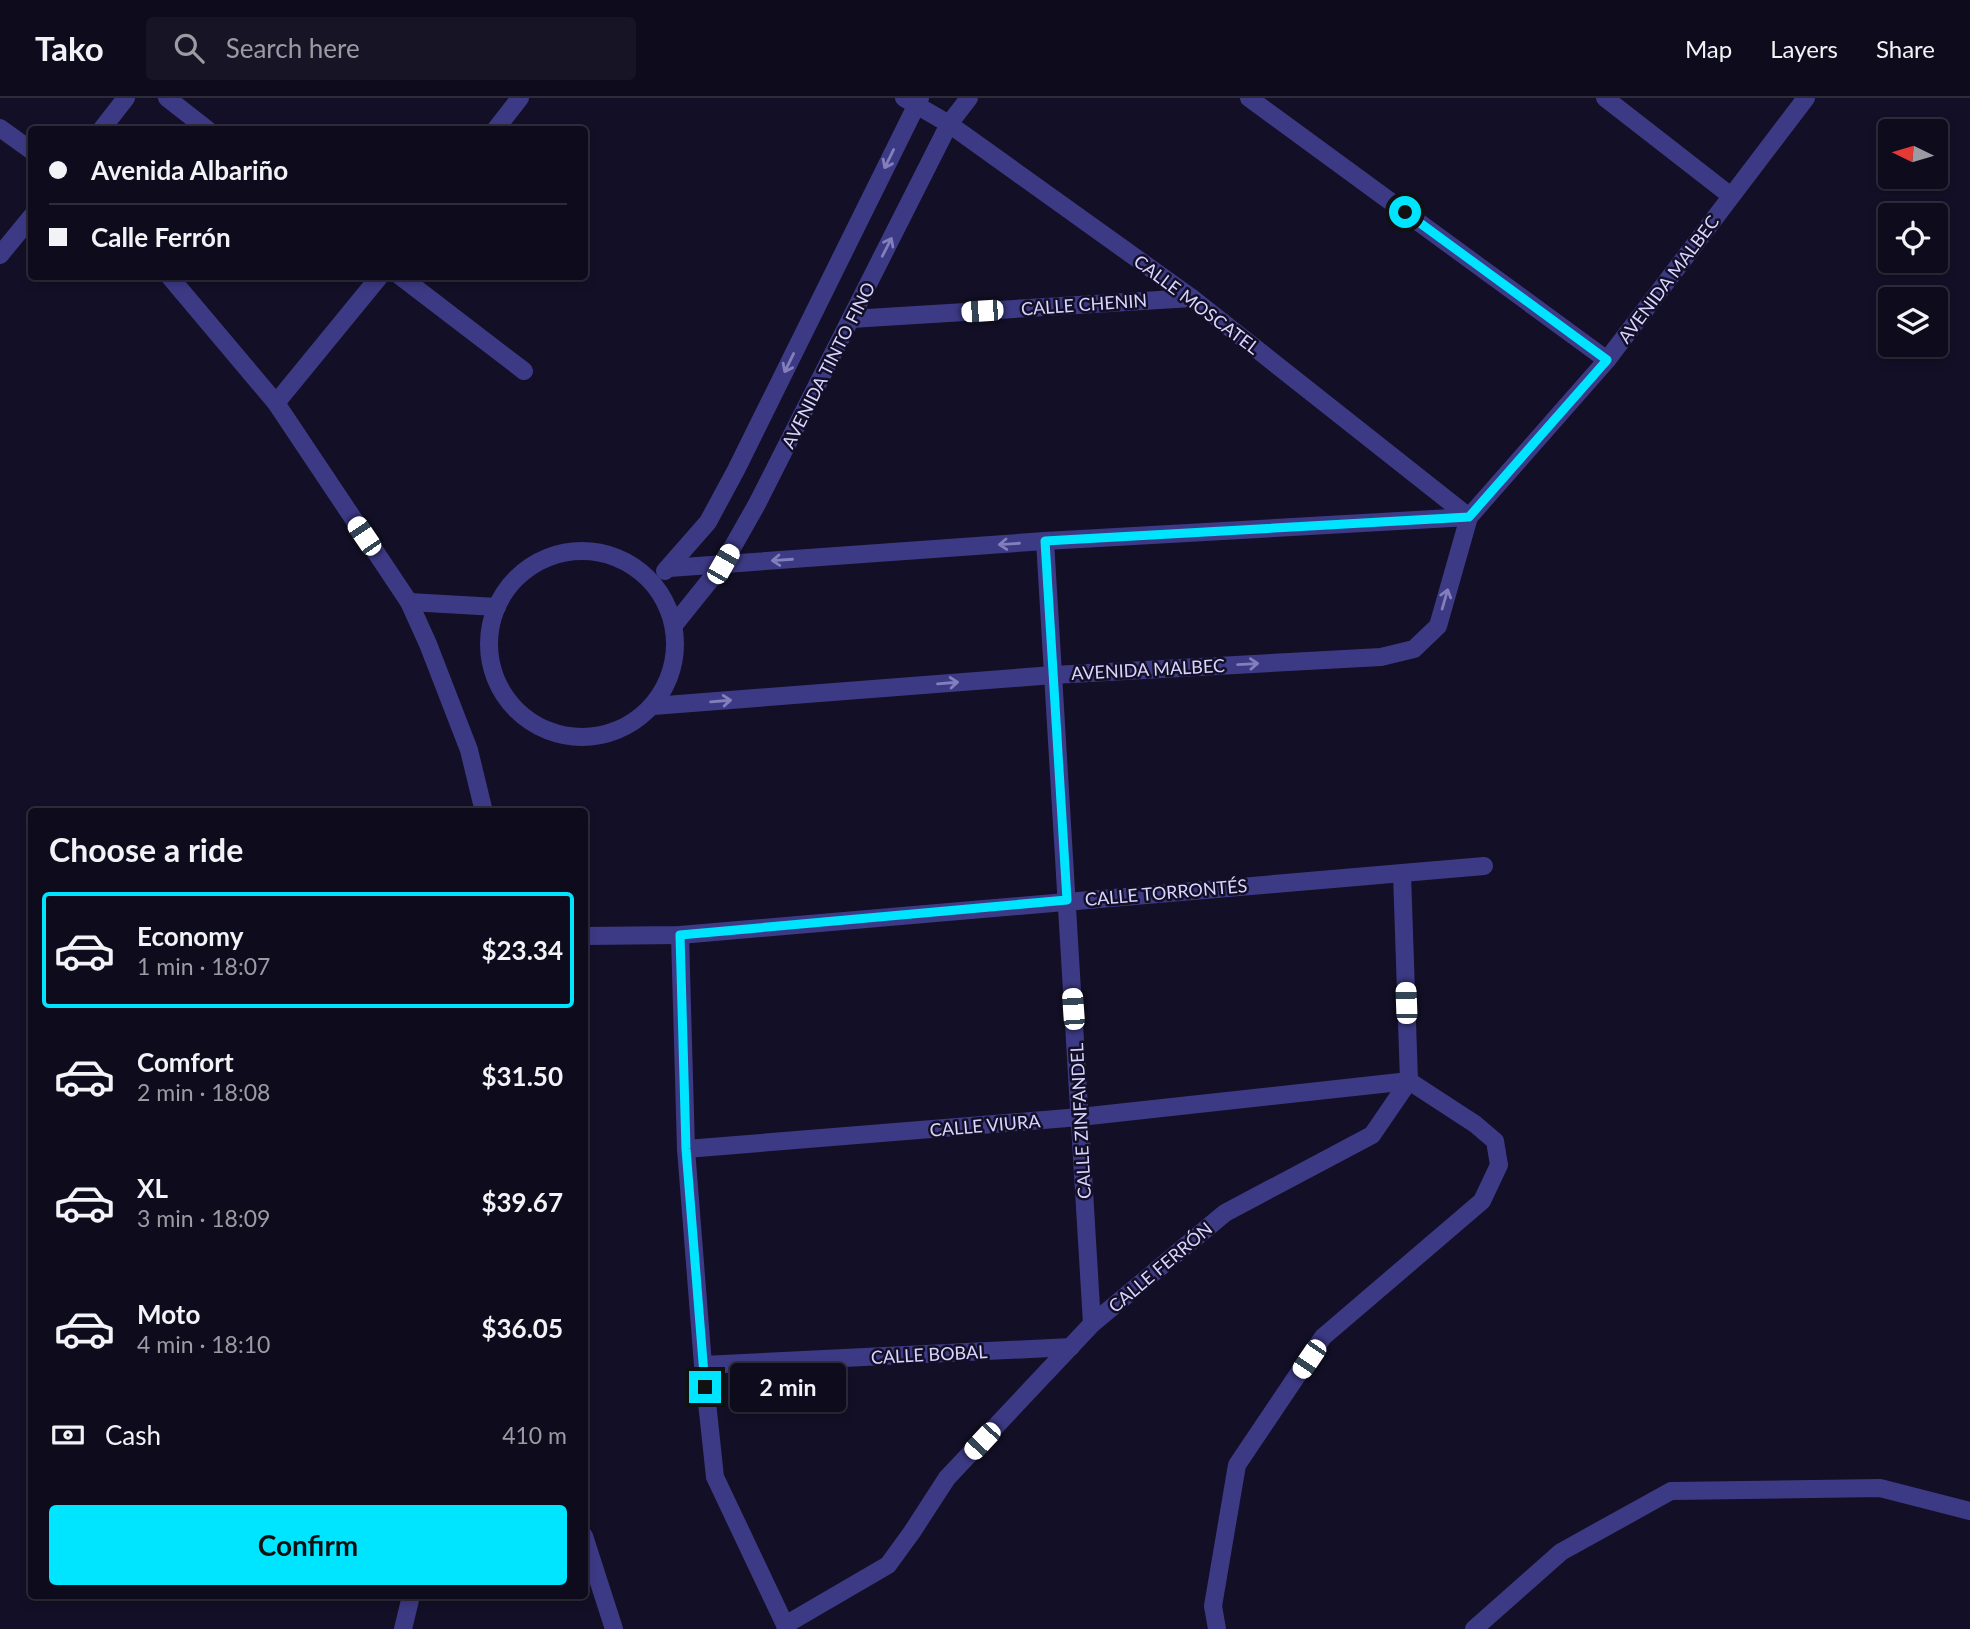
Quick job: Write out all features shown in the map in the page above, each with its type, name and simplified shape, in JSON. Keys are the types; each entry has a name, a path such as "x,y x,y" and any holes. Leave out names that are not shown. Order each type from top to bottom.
{"street":[{"path":"104,126 126,98"},
{"path":"167,98 203,126"},
{"path":"498,126 520,98"},
{"name":"AVENIDA TINTO FINO","path":"674,625 723,564 757,504 949,124 969,98"},
{"path":"1249,98 1607,360"},
{"path":"1605,98 1731,196"},
{"name":"AVENIDA MALBEC","path":"653,706 1053,675 1381,657 1413,649 1438,626 1469,517 1607,360 1806,98"},
{"name":"AVENIDA TINTO FINO","path":"652,581 669,568 708,522 736,470 913,100"},
{"name":"CALLE MOSCATEL","path":"913,100 1192,298 1469,517"},
{"path":"0,128 28,148"},
{"path":"0,255 28,221"},
{"path":"172,280 276,403 409,602 469,750 483,808"},
{"path":"276,403 377,280"},
{"path":"405,280 524,371"},
{"name":"CALLE CHENIN","path":"851,319 1192,298"},
{"path":"669,568 1045,541 1469,517"},
{"name":"CALLE ZINFANDEL","path":"1045,541 1093,1324"},
{"path":"581,550 608,553 632,564 652,581 674,625 676,654 668,682 653,706 624,729 587,739 551,733 519,713 497,683 489,647 490,626 510,584 530,566 554,554 581,550"},
{"path":"409,602 497,607"},
{"name":"CALLE TORRONTÉS","path":"588,936 680,935 1485,866"},
{"path":"1217,1629 1213,1606 1237,1465 1323,1337 1482,1201 1499,1165 1496,1141 1409,1081 1402,874"},
{"name":"CALLE FERRÓN","path":"680,935 686,1149 715,1477 786,1627 888,1565 947,1478 1093,1324 1225,1213 1372,1135 1409,1081"},
{"name":"CALLE VIURA","path":"686,1149 1080,1117 1409,1081"},
{"name":"CALLE BOBAL","path":"703,1364 1071,1347"},
{"path":"1474,1629 1561,1552 1671,1491 1880,1488 1970,1511"},
{"path":"588,1548 614,1629"},
{"path":"403,1629 410,1599"}],"route":[{"path":"705,1387 686,1149 680,935 1067,900 1045,541 1469,517 1607,360 1405,212"}]}
